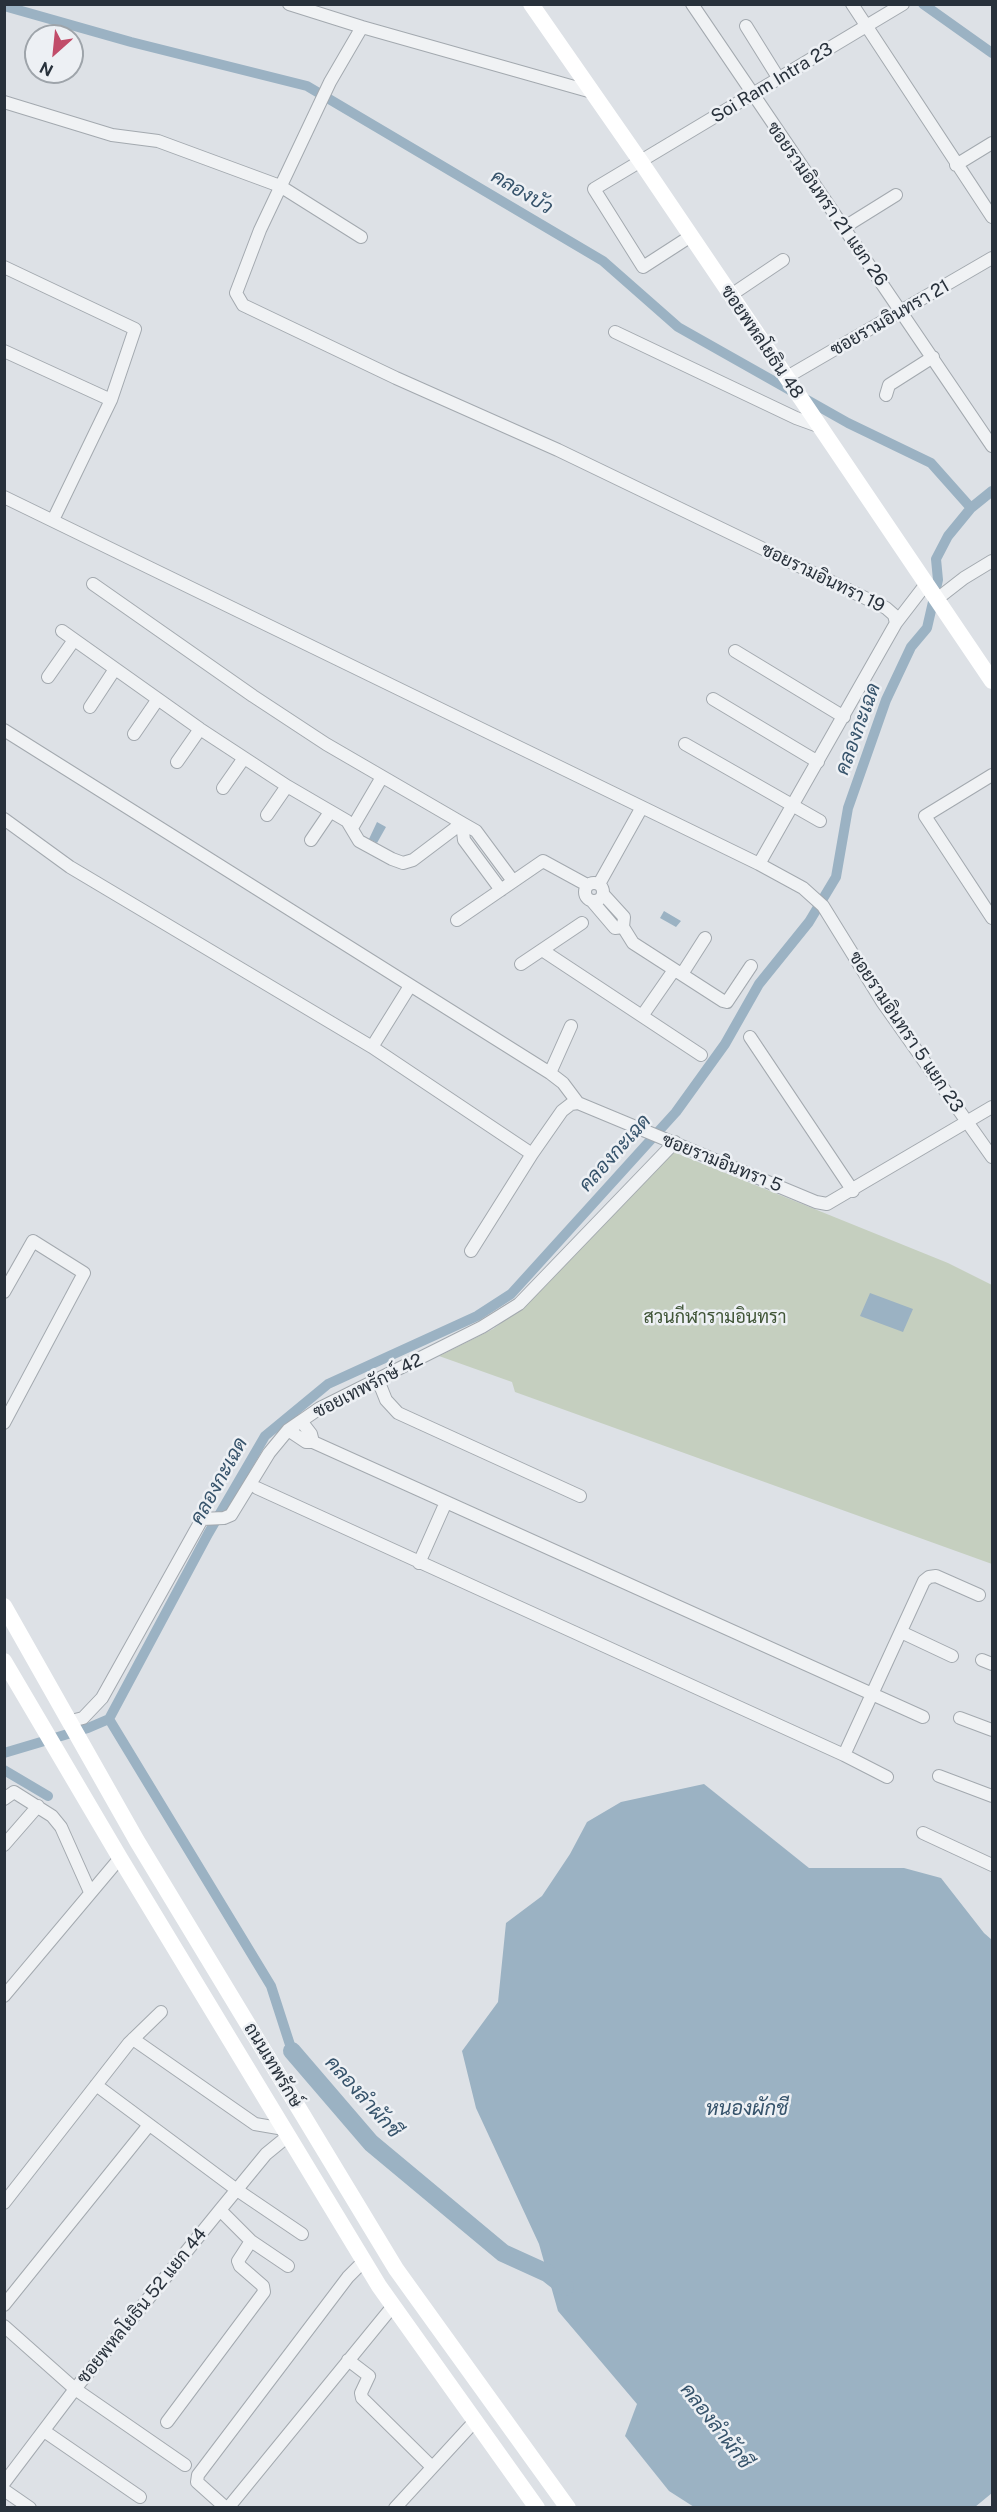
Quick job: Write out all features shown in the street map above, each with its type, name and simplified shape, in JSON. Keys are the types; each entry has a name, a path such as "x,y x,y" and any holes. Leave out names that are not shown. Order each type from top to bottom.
{"main road":[{"name":"ซอยพหลโยธิน 48","path":"531,4 993,681"},
{"name":"ถนนเทพรักษ์","path":"4,1606 84,1743 137,1841 396,2269 562,2504"},
{"name":"ถนนเทพรักษ์","path":"4,1661 120,1858 364,2261 393,2306 537,2508"}],"street":[{"path":"289,4 592,92"},
{"name":"ซอยรามอินทรา 21 แยก 26","path":"692,4 752,96 993,446"},
{"path":"852,4 956,165 993,217"},
{"name":"Soi Ram Intra 23","path":"691,236 643,267 594,189 903,4"},
{"path":"746,26 779,79"},
{"name":"ซอยรามอินทรา 19","path":"362,27 330,82 280,186 236,292 243,306 396,378 558,450 886,608 894,615 896,623 759,864"},
{"path":"4,102 112,135 158,141 280,186 361,237"},
{"path":"956,165 993,143"},
{"path":"843,228 896,195"},
{"name":"ซอยรามอินทรา 21","path":"789,382 901,311 993,258"},
{"path":"731,295 783,260"},
{"path":"4,267 135,329 111,400 54,520"},
{"path":"615,332 796,418 814,420"},
{"path":"4,351 111,400"},
{"path":"886,395 890,385 933,357"},
{"name":"ซอยรามอินทรา 5 แยก 23","path":"4,497 759,864 812,895 823,906 884,1003 993,1157"},
{"path":"937,599 964,578 993,561"},
{"path":"93,584 326,744 476,831 513,881"},
{"path":"896,623 926,584"},
{"path":"62,631 200,729 287,786 347,821 359,841 403,863 412,860 462,823"},
{"path":"48,677 74,640"},
{"path":"735,651 844,717"},
{"path":"90,707 115,669"},
{"path":"134,734 158,699"},
{"path":"713,699 818,762"},
{"path":"177,762 200,729"},
{"path":"4,730 563,1083 578,1103 571,1104 562,1111 471,1251"},
{"path":"685,744 820,821"},
{"path":"223,788 244,758"},
{"path":"993,775 925,816 993,918"},
{"path":"352,828 382,777"},
{"path":"267,815 287,786"},
{"path":"623,927 615,928 584,893 597,887 642,807"},
{"path":"311,840 330,812"},
{"path":"4,819 70,867 372,1047 532,1154"},
{"path":"462,823 465,840 501,890"},
{"path":"457,920 543,861 597,887 624,917 623,927 633,943 727,1002 751,966"},
{"path":"520,964 582,922"},
{"path":"642,1016 705,938"},
{"path":"542,950 701,1055"},
{"path":"372,1047 410,986"},
{"path":"550,1073 571,1026"},
{"path":"750,1037 853,1191"},
{"name":"ซอยรามอินทรา 5","path":"578,1103 816,1202 827,1204 853,1191 993,1107"},
{"name":"ซอยเทพรักษ์ 42","path":"72,1723 83,1718 102,1698 196,1527 202,1519 224,1518 234,1512 269,1453 288,1430 320,1407 482,1327 519,1304 675,1142"},
{"path":"4,1292 33,1241 84,1273 4,1423"},
{"path":"378,1380 386,1400 398,1413 580,1496"},
{"path":"301,1421 311,1434 313,1442"},
{"path":"288,1430 306,1442 313,1442 922,1717"},
{"path":"256,1488 844,1755 887,1777"},
{"path":"419,1563 446,1502"},
{"path":"844,1755 924,1581 936,1576 979,1595"},
{"path":"901,1632 952,1656"},
{"path":"960,1718 993,1730"},
{"path":"939,1776 993,1796"},
{"path":"4,1799 14,1792 52,1816 60,1827 90,1892"},
{"path":"4,1845 38,1806"},
{"path":"923,1833 993,1865"},
{"path":"4,1996 120,1858"},
{"path":"4,2203 133,2039 161,2012"},
{"path":"133,2039 255,2124 286,2132"},
{"path":"96,2085 237,2190 302,2234"},
{"path":"4,2304 149,2125"},
{"name":"ซอยพหลโยธิน 52 แยก 44","path":"4,2483 75,2389 286,2132"},
{"path":"220,2210 251,2241 288,2266"},
{"path":"166,2422 264,2292 263,2286 240,2266 238,2261 251,2241"},
{"path":"364,2261 348,2277 198,2475 197,2482 227,2508 393,2306"},
{"path":"4,2326 75,2389 185,2465"},
{"path":"348,2360 369,2376 361,2394 364,2400 432,2467"},
{"path":"395,2508 475,2421"},
{"path":"44,2431 140,2497"},
{"path":"4,2490 30,2508"}],"green space":[{"name":"สวนกีฬารามอินทรา","path":"671,1151 948,1263 992,1285 992,1564 515,1392 512,1382 439,1356 493,1329 522,1307"}],"water":[{"path":"377,822 386,827 377,843 369,839"},
{"path":"664,911 681,921 676,927 660,918"},
{"path":"870,1293 913,1309 903,1332 860,1316"},
{"name":"หนองผักชี","path":"704,1784 809,1868 904,1868 941,1878 992,1940 992,2493 975,2507 694,2507 669,2491 625,2436 637,2404 558,2311 539,2244 476,2108 462,2051 498,2002 506,1923 542,1896 570,1854 587,1822 621,1802"}],"waterway":[{"name":"คลองกะเฉด","path":"923,4 992,53"},
{"name":"คลองบัว","path":"4,6 131,42 307,86 603,261 678,327 848,423 931,463 971,508"},
{"name":"คลองกะเฉด","path":"109,1719 208,1534 265,1436 328,1384 477,1316 511,1294 676,1112 725,1044 759,984 809,922 836,877 848,808 886,700 911,647 927,628 938,580 936,559 948,536 971,508 992,491"},
{"name":"คลองลำผักชี","path":"4,1753 88,1728 109,1719 271,1986 292,2051"},
{"path":"4,1770 48,1796"},
{"name":"คลองลำผักชี","path":"292,2051 371,2143 503,2253 547,2273 565,2287"}]}
